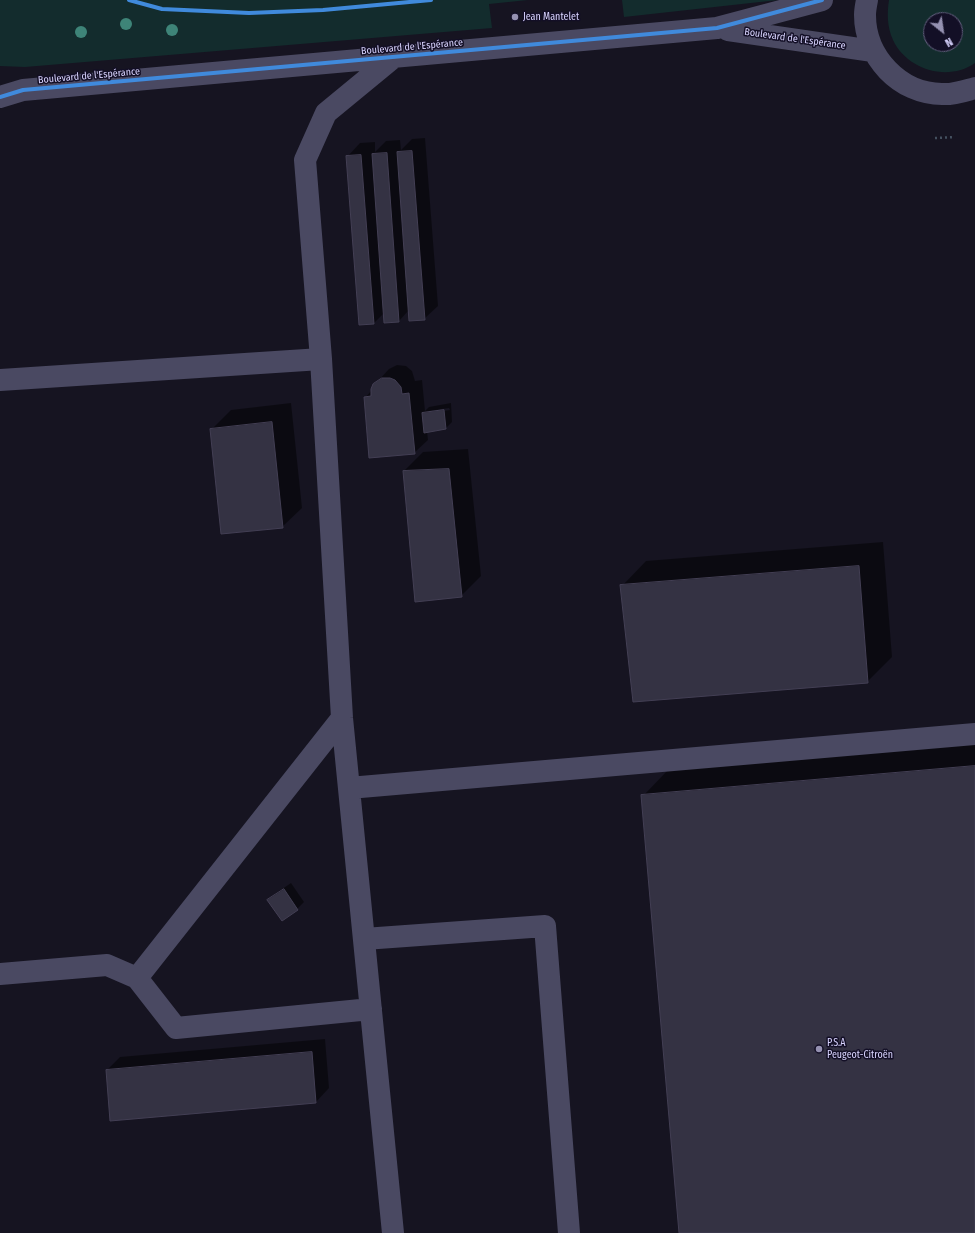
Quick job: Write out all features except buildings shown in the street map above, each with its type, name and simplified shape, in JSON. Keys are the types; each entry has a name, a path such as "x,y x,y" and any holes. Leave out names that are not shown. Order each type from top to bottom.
{"street":[{"name":"Boulevard de l'Espérance","path":"0,97 23,90 717,28 822,0"},
{"path":"867,0 865,14 867,33 873,51 886,70 906,85 923,92 942,94 961,92 975,88"},
{"name":"Boulevard de l'Espérance","path":"717,28 821,42 873,51"},
{"path":"393,1233 342,718 320,359 305,160 326,113 394,57"},
{"name":"Boulevard de l'Espérance","path":"0,85 23,90"},
{"path":"0,380 320,359"},
{"path":"137,978 342,718"},
{"path":"349,788 975,734"},
{"path":"364,939 544,926 569,1233"},
{"path":"0,974 107,965 137,978 176,1028 371,1009"}],"path":[{"path":"935,138 955,137"}],"green space":[{"path":"0,0 528,0 489,4 492,28 25,67 0,66"},
{"path":"622,0 778,0 624,17"},
{"path":"889,0 975,0 975,63 964,69 953,72 929,70 918,65 908,59 899,50 893,40 888,15"}],"cycle path":[{"path":"129,0 162,9 249,13 323,10 431,0"},
{"path":"0,97 23,90 717,28 822,0"}],"place":[{"name":"Jean Mantelet","path":"515,17"},
{"name":"P.S.A Peugeot-Citroën","path":"819,1049"}]}
